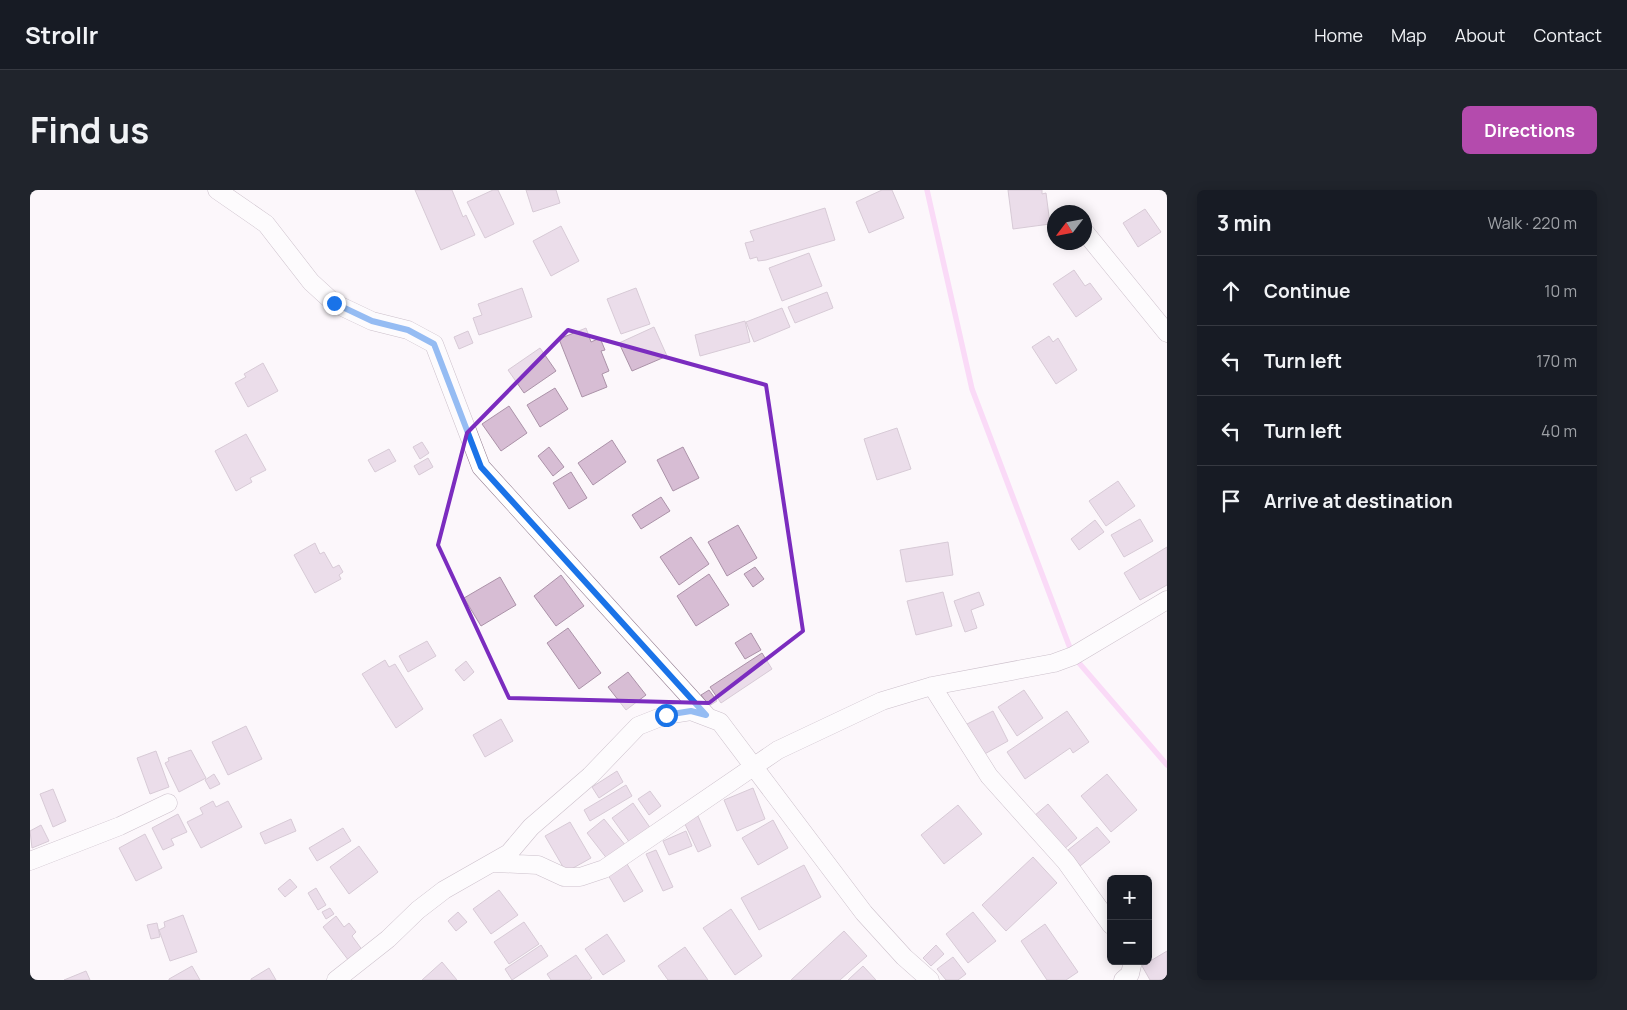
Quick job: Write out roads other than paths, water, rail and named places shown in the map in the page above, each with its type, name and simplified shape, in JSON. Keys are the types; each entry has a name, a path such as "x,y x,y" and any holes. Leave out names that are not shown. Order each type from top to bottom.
{"street":[{"path":"217,190 266,224 311,282 334,303 372,321 408,330 434,344 481,467 706,715"},
{"path":"1092,242 1167,333"},
{"path":"495,863 538,865 564,877 592,874 604,869 778,750 882,702 932,686 1054,663 1073,656 1167,600"},
{"path":"932,686 989,776 1066,862 1107,920"},
{"path":"336,980 388,939 418,910 444,890 495,863 509,853 560,801 590,776 638,726 647,720 691,711 706,715 720,722 864,913 904,957 930,980"},
{"path":"30,861 120,826 168,803"},
{"path":"1123,980 1130,974 1132,965"}],"waterway":[{"path":"927,190 972,389 1073,656 1167,765"}]}
